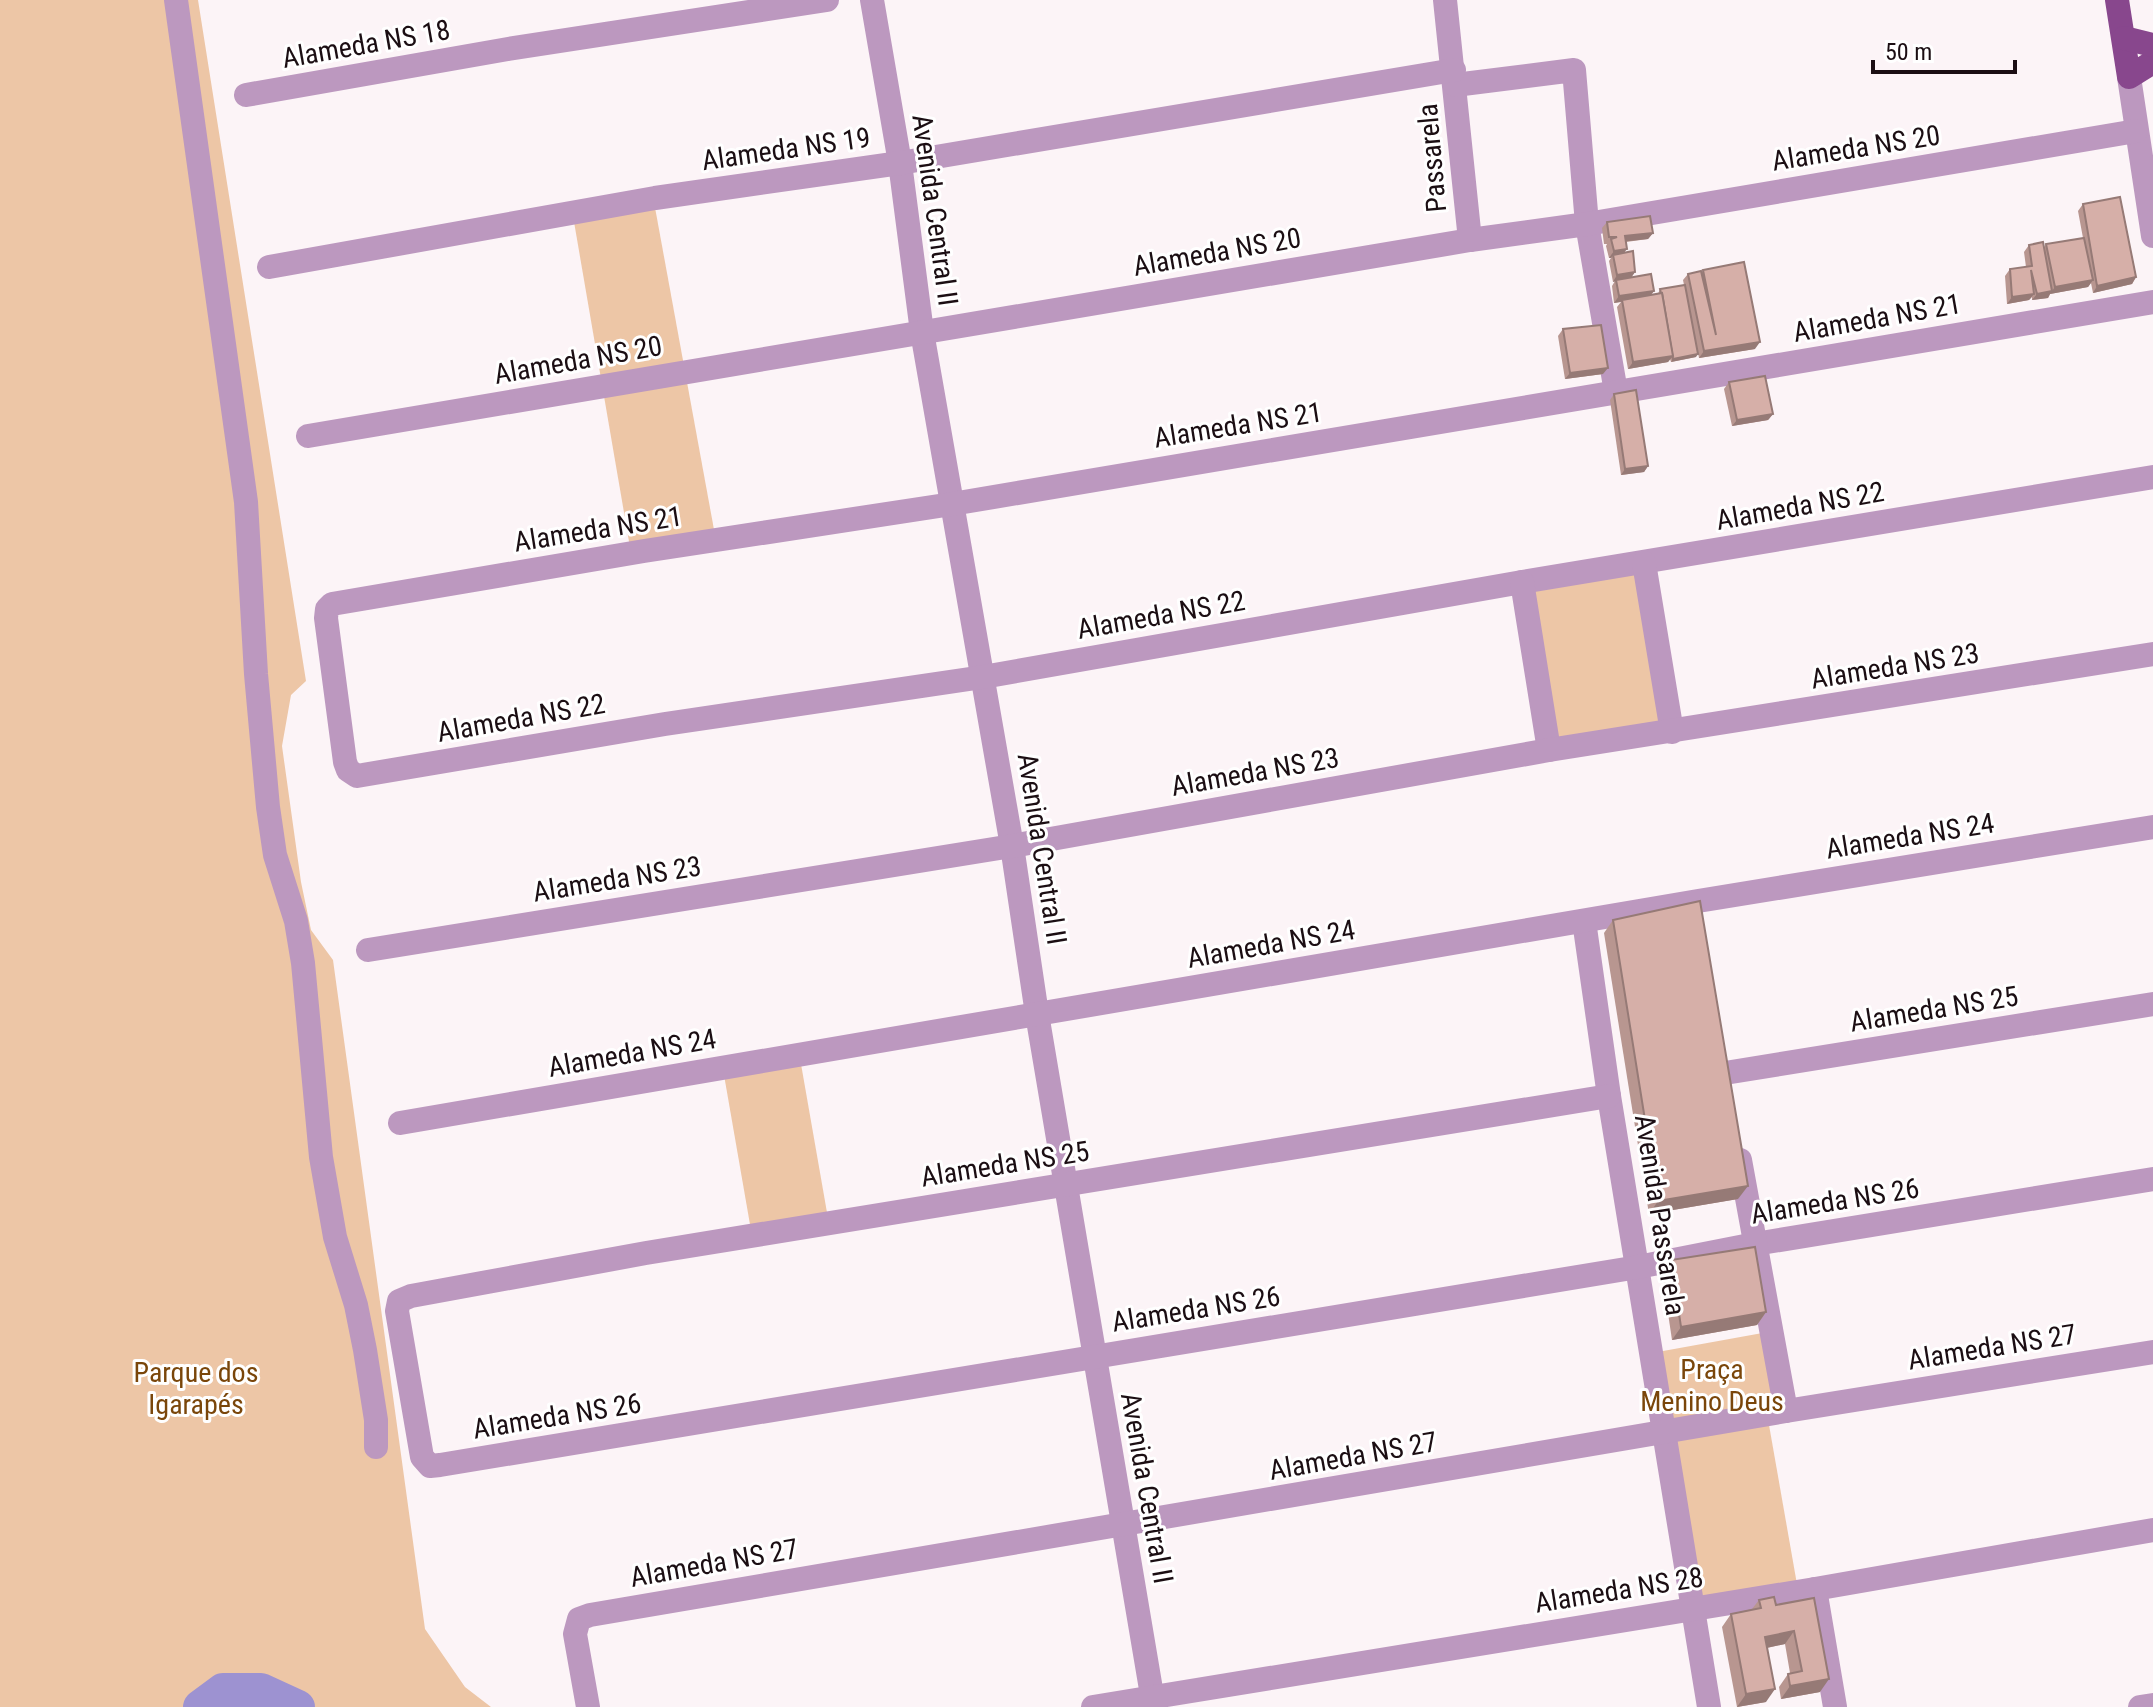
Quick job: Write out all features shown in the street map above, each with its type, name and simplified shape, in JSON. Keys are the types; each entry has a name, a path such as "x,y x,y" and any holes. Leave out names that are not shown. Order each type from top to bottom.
{"main road":[{"path":"2117,0 2129,77 2153,62"},
{"path":"2124,38 2153,45"}],"street":[{"path":"176,0 246,502 256,674 268,807 275,855 298,935 321,1157 335,1237 356,1305 365,1350 376,1420 376,1447"},
{"name":"Alameda NS 18","path":"246,95 508,49 827,0"},
{"name":"Avenida Central II","path":"872,0 900,163 922,332 1012,846 1037,1014 1153,1702"},
{"name":"Passarela","path":"1445,0 1470,240"},
{"name":"Alameda NS 19","path":"269,267 655,198 1454,78 1574,70 1587,224"},
{"path":"2129,77 2153,236"},
{"name":"Alameda NS 20","path":"308,436 2136,131"},
{"path":"1587,224 1616,392"},
{"name":"Alameda NS 21","path":"332,604 644,551 952,504 2153,302"},
{"name":"Alameda NS 22","path":"332,604 327,609 326,618 341,737 346,766 357,776 665,724 983,677 1522,582 2153,477"},
{"path":"1644,563 1672,732"},
{"path":"1522,582 1549,750"},
{"name":"Alameda NS 23","path":"368,950 1012,846 1549,750 2153,654"},
{"name":"Alameda NS 24","path":"400,1123 1584,921 1699,909 2153,827"},
{"name":"Avenida Passarela","path":"1584,921 1609,1096 1709,1707"},
{"name":"Alameda NS 25","path":"1725,1073 2153,1004"},
{"name":"Alameda NS 25","path":"411,1296 646,1253 1609,1096"},
{"path":"1736,1135 1786,1411"},
{"name":"Alameda NS 26","path":"411,1296 399,1301 397,1311 422,1457 430,1466 2153,1179"},
{"name":"Alameda NS 27","path":"588,1707 575,1634 579,1619 590,1615 1786,1411 2153,1352"},
{"name":"Alameda NS 28","path":"1093,1707 1153,1702 2153,1530"},
{"path":"1815,1589 1835,1707"},
{"path":"2140,1707 2153,1705"}],"green space":[{"name":"Parque dos Igarapés","path":"0,0 198,0 306,681 291,695 282,746 301,882 311,930 333,960 425,1629 465,1687 491,1707 0,1707"},
{"path":"654,202 717,546 632,559 573,216"},
{"path":"1646,563 1677,735 1555,756 1523,585"},
{"path":"801,1064 829,1224 752,1236 724,1075"},
{"name":"Praça Menino Deus","path":"1768,1332 1783,1415 1666,1436 1652,1353"},
{"path":"1769,1425 1798,1590 1696,1607 1668,1442"}],"building":[{"path":"2120,197 2136,277 2097,286 2083,204"},
{"path":"1650,216 1653,233 1625,236 1627,249 1614,251 1611,239 1617,237 1609,237 1607,222"},
{"path":"2084,238 2093,280 2055,287 2046,244"},
{"path":"2043,242 2052,291 2037,294 2031,270 2034,294 2012,297 2010,269 2032,266 2029,245"},
{"path":"1633,251 1635,272 1617,275 1613,255"},
{"path":"1744,262 1760,342 1704,351 1688,274 1701,271 1716,335 1703,270"},
{"path":"1651,274 1654,291 1619,296 1616,280"},
{"path":"1685,285 1698,354 1673,359 1660,289"},
{"path":"1662,293 1673,356 1633,362 1622,300"},
{"path":"1601,325 1608,368 1570,373 1563,329"},
{"path":"1765,376 1773,414 1737,420 1729,382"},
{"path":"1636,390 1648,466 1625,469 1614,394"},
{"path":"1700,901 1748,1186 1658,1201 1613,920"},
{"path":"1755,1247 1766,1312 1681,1327 1671,1260"},
{"path":"1774,1597 1776,1605 1814,1598 1829,1679 1790,1686 1788,1674 1802,1671 1794,1631 1765,1637 1775,1689 1746,1694 1731,1614 1761,1608 1759,1600"}],"waterway":[{"path":"200,1707 223,1690 261,1690 298,1707"}]}
